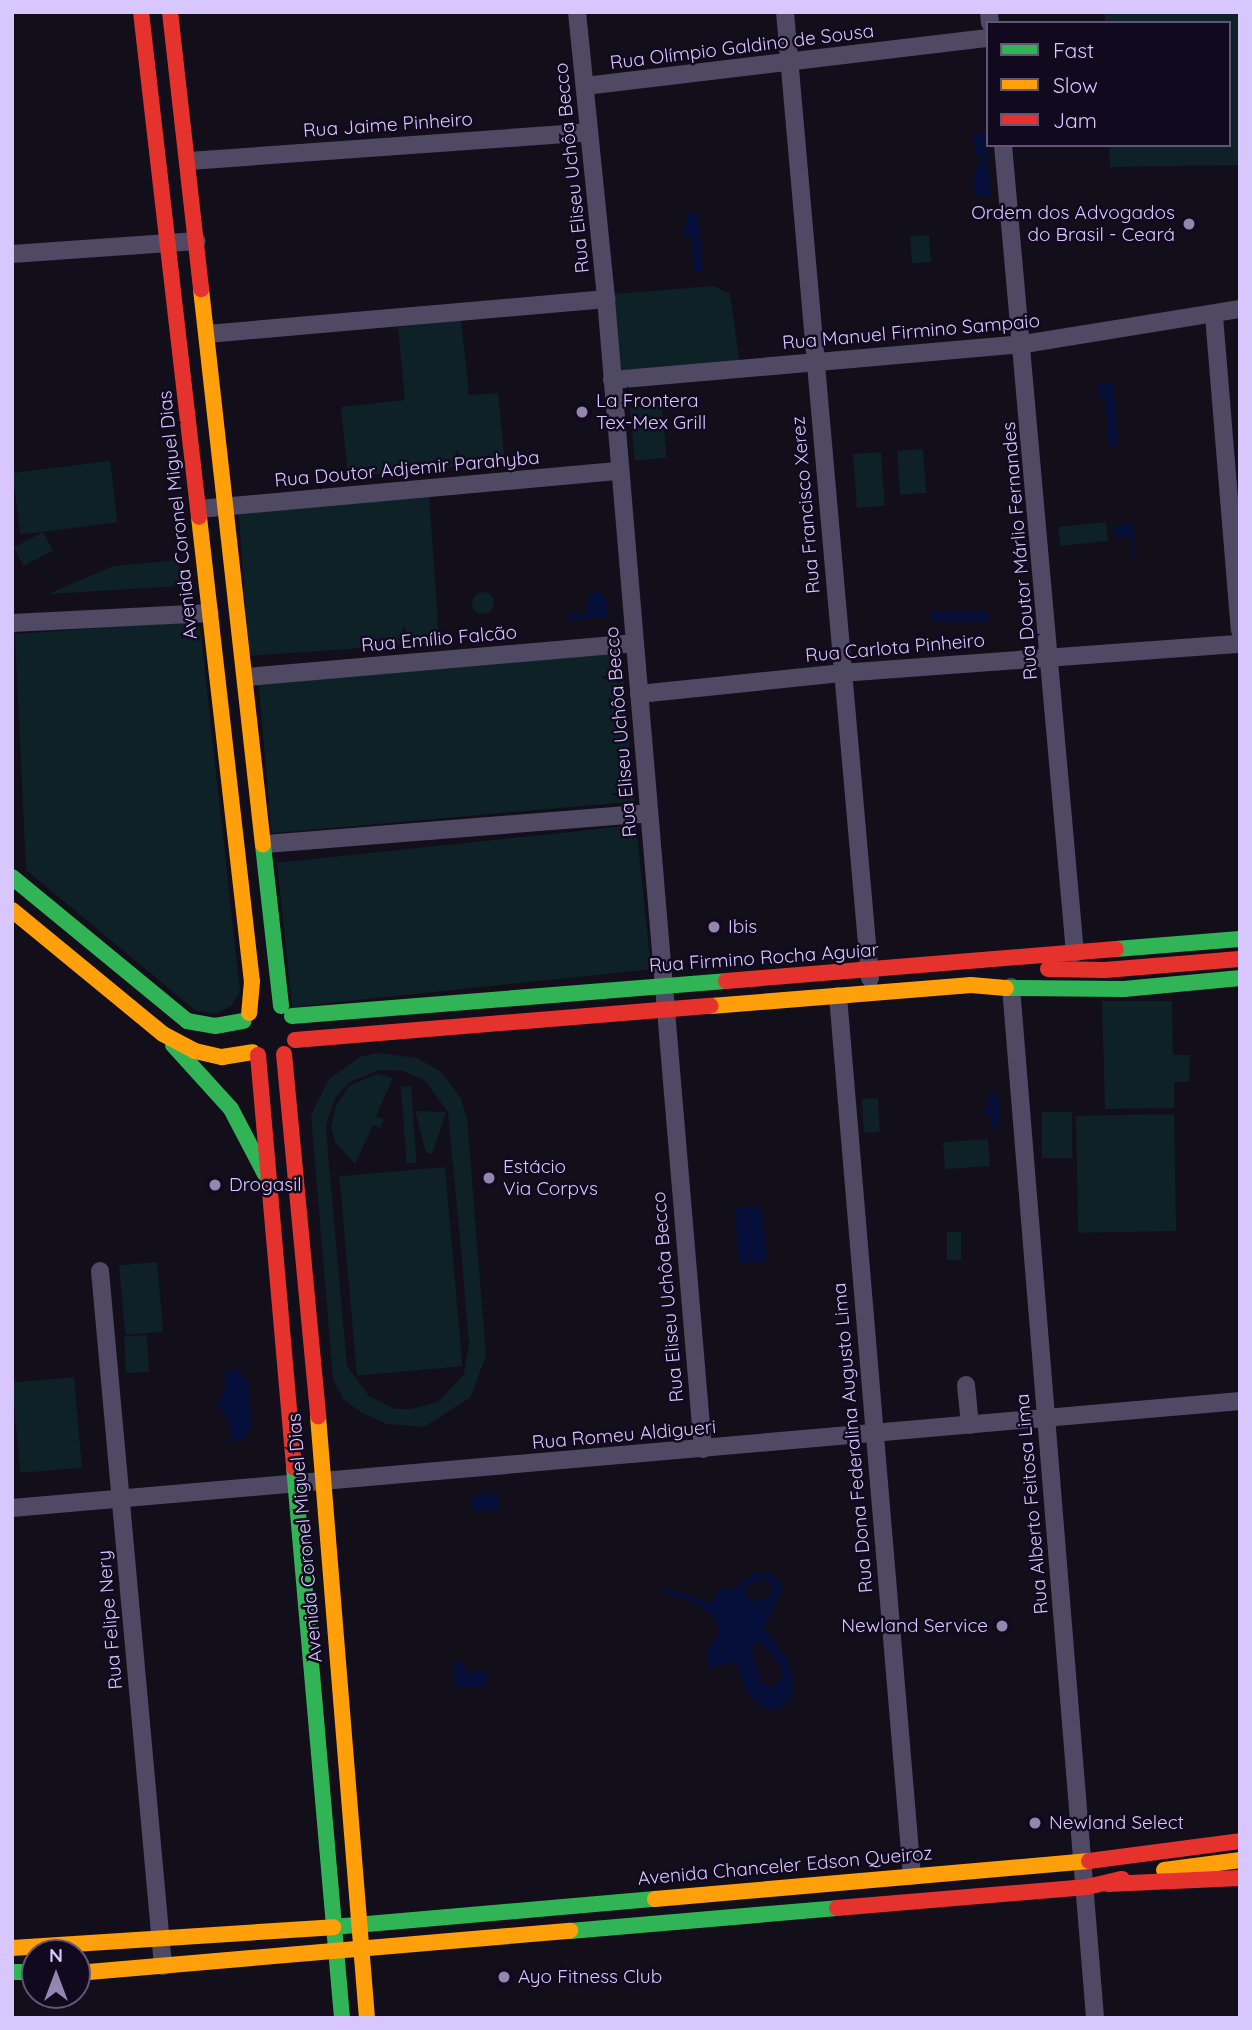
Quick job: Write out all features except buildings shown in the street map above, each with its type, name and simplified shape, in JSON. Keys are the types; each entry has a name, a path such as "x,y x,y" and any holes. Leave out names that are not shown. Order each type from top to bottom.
{"main road":[{"name":"Avenida Coronel Miguel Dias","path":"141,12 170,243 252,981 247,1017"},
{"path":"170,12 266,844 287,1011 295,1040"},
{"path":"149,77 177,74"},
{"path":"12,877 187,1021 215,1026 247,1017 264,1004 287,1011"},
{"path":"12,910 163,1034 230,1109 272,1189"},
{"name":"Rua Firmino Rocha Aguiar","path":"287,1011 663,986 1240,939"},
{"path":"979,962 1105,970 1240,959"},
{"path":"163,1034 195,1051 222,1057 256,1053 284,1054 295,1040 971,985 1124,989 1240,978"},
{"path":"247,1017 243,1038 256,1053"},
{"name":"Avenida Coronel Miguel Dias","path":"256,1053 272,1189 342,2018"},
{"name":"Avenida Coronel Miguel Dias","path":"284,1054 299,1184 320,1482 367,2018"},
{"path":"313,1669 337,1667"},
{"name":"Avenida Chanceler Edson Queiroz","path":"12,1948 161,1941 912,1877 1083,1861 1240,1841"},
{"path":"91,1972 1087,1887 1207,1861 1240,1860"},
{"path":"1108,1884 1240,1878"},
{"path":"650,1925 713,1894"},
{"path":"491,1913 493,1938"}],"street":[{"name":"Rua Eliseu Uchôa Becco","path":"577,12 606,299 703,1449"},
{"name":"Rua Francisco Xerez","path":"785,12 841,673 872,994"},
{"name":"Rua Olímpio Galdino de Sousa","path":"585,86 986,38"},
{"name":"Rua Jaime Pinheiro","path":"189,160 589,132"},
{"name":"Rua Doutor Márlio Fernandes","path":"1003,147 1024,344 1075,953"},
{"path":"12,254 197,241"},
{"path":"207,334 606,299"},
{"name":"Rua Manuel Firmino Sampaio","path":"612,380 1024,344 1214,316 1240,309"},
{"path":"1214,316 1240,631"},
{"name":"Rua Doutor Adjemir Parahyba","path":"199,509 619,471"},
{"path":"12,623 210,613"},
{"name":"Rua Emílio Falcão","path":"247,677 634,643"},
{"name":"Rua Carlota Pinheiro","path":"639,694 841,673 1240,644"},
{"path":"266,844 649,813"},
{"name":"Rua Alberto Feitosa Lima","path":"1011,987 1087,1887 1095,2018"},
{"name":"Rua Dona Federalina Augusto Lima","path":"838,996 912,1877"},
{"name":"Rua Felipe Nery","path":"100,1271 163,1966"},
{"path":"966,1385 970,1425"},
{"name":"Rua Romeu Aldigueri","path":"12,1508 1240,1401"}],"green space":[{"path":"1105,12 1240,12 1240,165 1110,167 1109,147 1231,147 1231,21 1105,21"},
{"path":"929,235 931,262 912,263 910,236"},
{"path":"714,286 730,294 740,365 621,375 613,294"},
{"path":"461,320 469,395 498,393 505,462 348,477 341,407 405,400 398,327"},
{"path":"662,405 667,458 635,461 630,408"},
{"path":"923,449 926,493 900,495 897,451"},
{"path":"881,452 885,506 857,508 853,454"},
{"path":"110,461 118,523 20,534 13,473"},
{"path":"429,495 439,643 249,656 238,508"},
{"path":"1106,522 1108,541 1060,546 1058,527"},
{"path":"43,532 53,551 24,566 14,547"},
{"path":"179,560 181,586 48,594 113,566"},
{"path":"479,592 487,592 494,599 494,607 487,614 479,614 472,607 472,599"},
{"path":"192,621 200,626 240,992 232,1005 216,1014 196,1011 26,870 15,634"},
{"path":"621,650 634,801 272,833 258,682"},
{"path":"636,825 651,969 292,1007 277,863"},
{"path":"1102,1001 1172,1001 1173,1055 1190,1055 1189,1082 1174,1082 1174,1108 1105,1109"},
{"path":"378,1053 417,1058 441,1072 461,1098 467,1119 486,1356 470,1398 424,1427 387,1424 362,1413 343,1399 333,1379 311,1115 329,1079 360,1057","holes":["380,1070 403,1071 424,1080 448,1112 469,1344 464,1374 438,1402 410,1409 395,1409 369,1396 347,1366 326,1125 335,1098 350,1082"]},
{"path":"377,1074 393,1078 376,1116 384,1120 380,1128 373,1125 355,1164 335,1142 331,1127 336,1106 349,1086"},
{"path":"411,1086 416,1163 406,1164 401,1087"},
{"path":"878,1098 880,1132 864,1133 862,1099"},
{"path":"415,1111 446,1112 432,1154 426,1152"},
{"path":"1042,1112 1072,1112 1072,1158 1042,1158"},
{"path":"1174,1114 1176,1231 1078,1233 1076,1116"},
{"path":"988,1139 990,1166 945,1169 943,1142"},
{"path":"445,1167 462,1366 357,1375 339,1176"},
{"path":"947,1232 961,1232 961,1260 947,1260"},
{"path":"157,1262 163,1332 125,1335 119,1265"},
{"path":"147,1335 149,1372 126,1373 124,1336"},
{"path":"74,1377 82,1468 20,1473 12,1382"}],"shaded area":[{"path":"985,133 991,196 978,197 973,188 975,170 985,157 976,155 973,134"},
{"path":"688,212 698,215 703,271 694,271 691,235 683,235"},
{"path":"1113,383 1118,446 1109,446 1105,398 1099,398 1098,384"},
{"path":"1132,523 1135,560 1131,537 1119,538 1111,528"},
{"path":"598,591 606,598 607,617 567,620 566,615 588,613 587,597"},
{"path":"931,612 987,612 987,621 931,621"},
{"path":"998,1093 1000,1126 991,1127 991,1117 982,1110 990,1104 989,1094"},
{"path":"761,1206 767,1261 740,1264 734,1209"},
{"path":"241,1370 242,1377 248,1377 252,1432 246,1432 247,1440 231,1441 229,1421 216,1404 226,1389 225,1371"},
{"path":"498,1493 500,1509 473,1512 471,1496"},
{"path":"765,1573 776,1577 783,1589 764,1627 788,1660 794,1685 788,1702 773,1710 761,1707 745,1690 736,1661 709,1668 706,1653 720,1631 713,1617 697,1603 664,1593 665,1588 711,1603 721,1588 732,1590 752,1574","holes":["764,1578 772,1585 771,1596 753,1602 744,1594 745,1587","763,1643 783,1670 780,1681 772,1687 762,1683 752,1652 754,1645"]},
{"path":"461,1660 467,1673 487,1671 488,1686 455,1688 453,1665"}],"traffic: fast":[{"path":"263,845 281,1006"},
{"path":"12,877 187,1021 215,1026 244,1021"},
{"path":"1116,949 1240,939"},
{"path":"1006,988 1124,989 1240,978"},
{"path":"292,1016 726,981"},
{"path":"173,1045 231,1109 265,1174"},
{"path":"294,1467 342,2018"},
{"path":"333,1927 655,1899"},
{"path":"570,1931 837,1908"},
{"path":"12,1972 21,1972"}],"traffic: slow":[{"path":"201,289 263,845"},
{"path":"199,517 252,981 249,1013"},
{"path":"12,910 163,1034 195,1051 222,1057 253,1052"},
{"path":"711,1006 971,985 1006,988"},
{"path":"318,1416 367,2018"},
{"path":"1164,1870 1240,1860"},
{"path":"655,1899 1089,1861"},
{"path":"12,1948 333,1927"},
{"path":"91,1972 570,1931"}],"traffic: jam":[{"path":"141,12 199,517"},
{"path":"170,12 201,289"},
{"path":"726,981 1116,949"},
{"path":"1048,969 1105,970 1240,959"},
{"path":"295,1040 711,1006"},
{"path":"284,1054 318,1416"},
{"path":"258,1055 294,1467"},
{"path":"1089,1861 1240,1841"},
{"path":"1108,1884 1240,1878"},
{"path":"837,1908 1087,1887 1122,1879"}],"place":[{"name":"Ordem dos Advogados do Brasil - Ceará","path":"1189,224"},
{"name":"La Frontera Tex-Mex Grill","path":"582,412"},
{"name":"Ibis","path":"714,927"},
{"name":"Estácio Via Corpvs","path":"489,1178"},
{"name":"Drogasil","path":"215,1185"},
{"name":"Newland Service","path":"1002,1626"},
{"name":"Newland Select","path":"1035,1823"},
{"name":"Ayo Fitness Club","path":"504,1977"}]}
